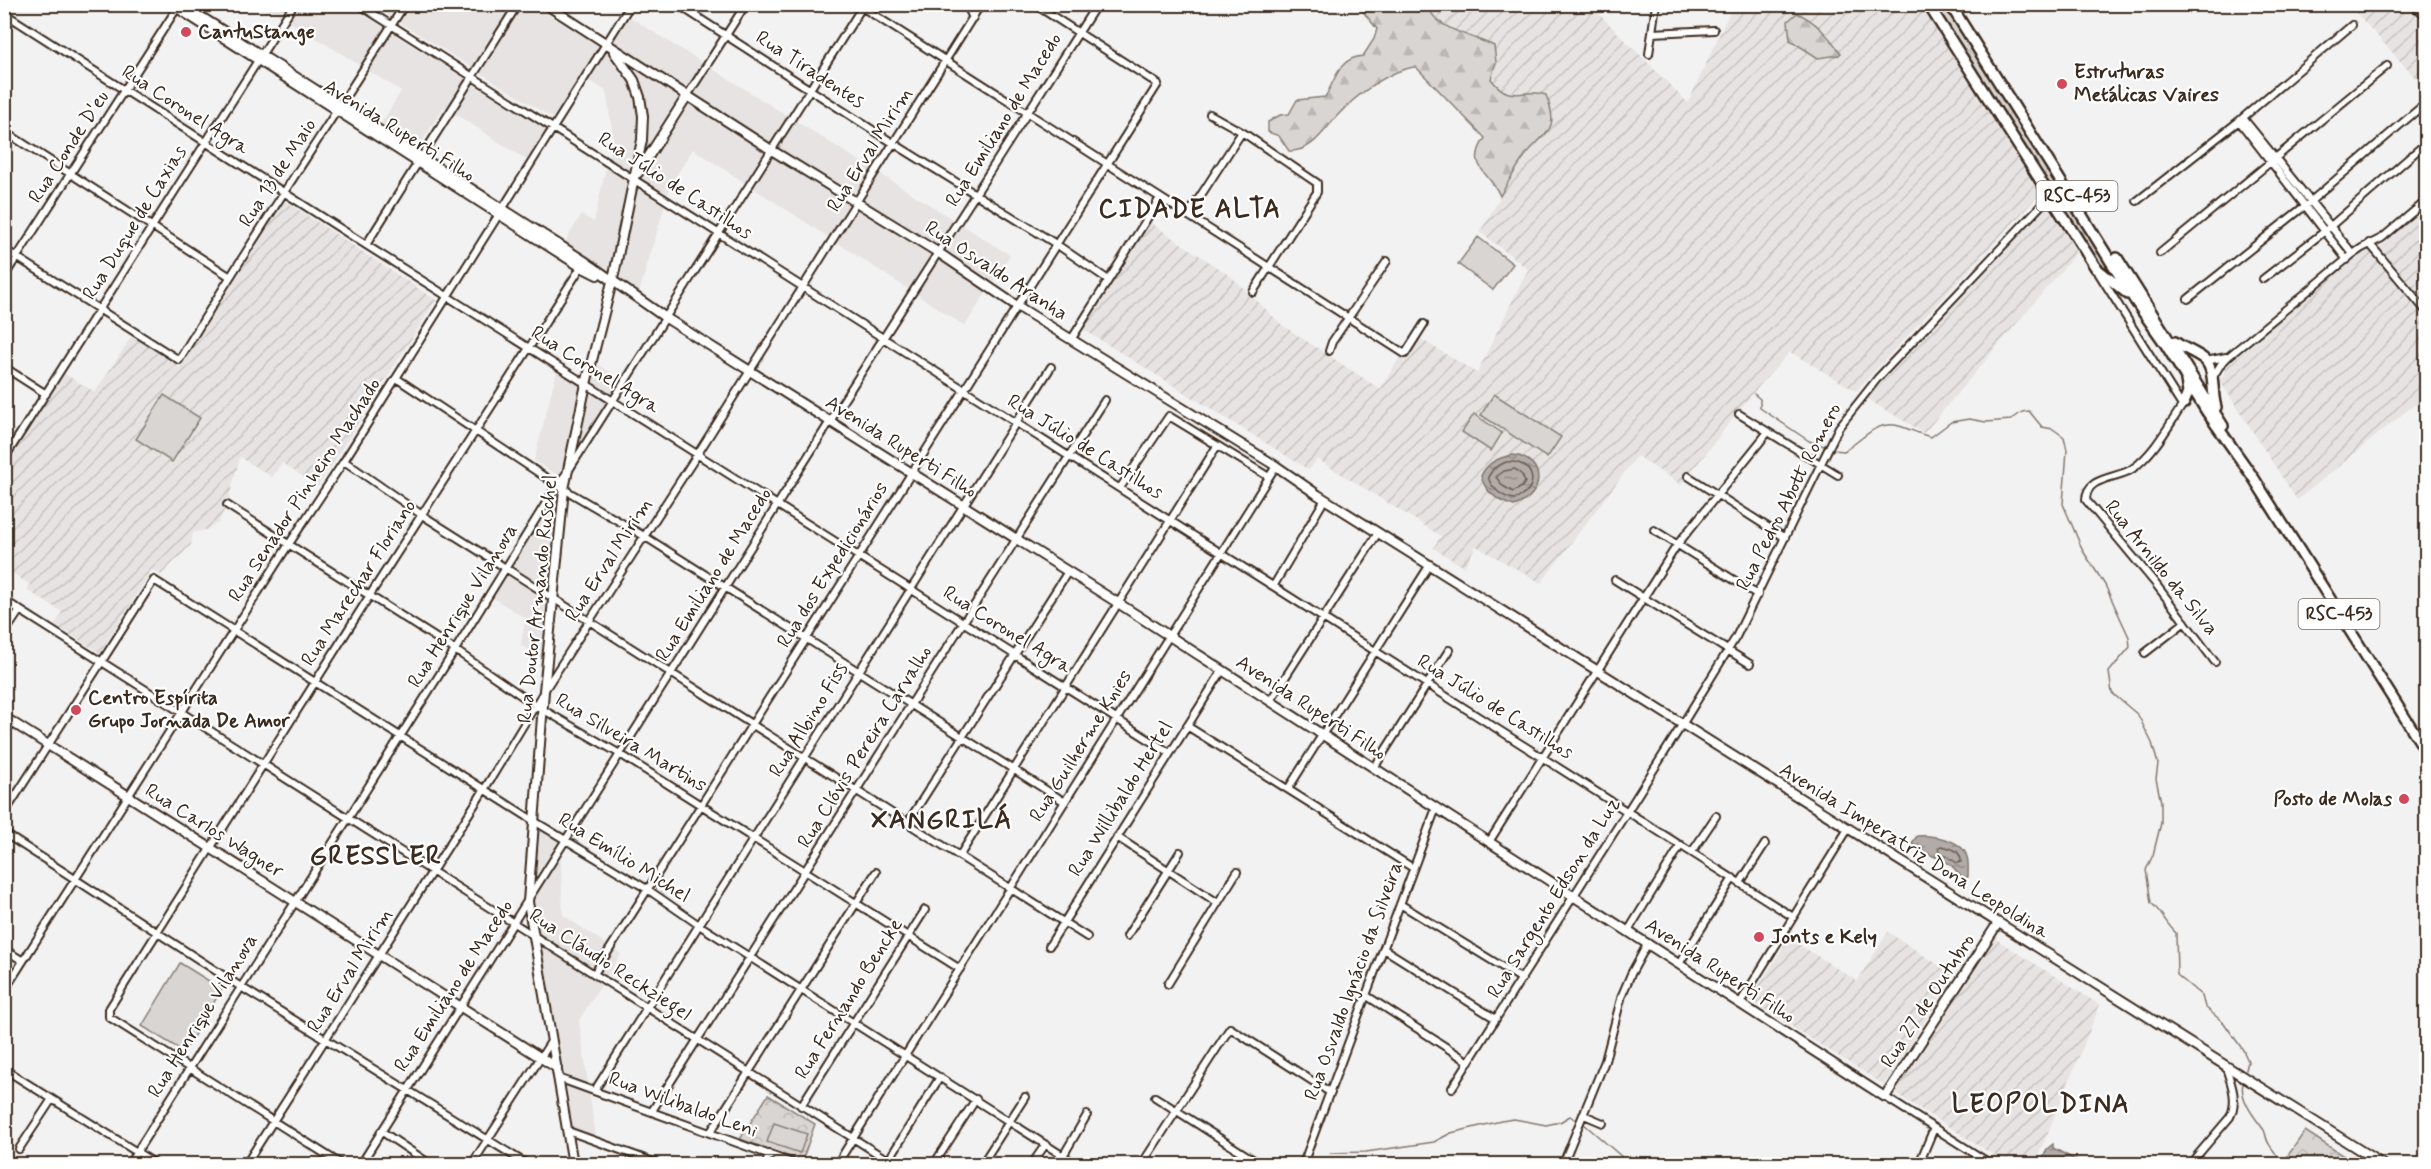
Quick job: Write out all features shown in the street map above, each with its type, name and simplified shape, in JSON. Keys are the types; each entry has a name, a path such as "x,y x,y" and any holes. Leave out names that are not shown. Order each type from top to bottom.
{"highway":[{"path":"1928,4 2096,268 2136,302"},
{"name":"RSC-453","path":"1950,4 2136,302 2207,412 2253,477"},
{"name":"RSC-453","path":"1955,4 2170,338 2253,477 2427,750"},
{"path":"2170,338 2206,361 2212,381 2213,399 2222,424"},
{"path":"2183,404 2188,393 2187,378"},
{"path":"2187,378 2200,387 2212,381"},
{"path":"2183,404 2194,401 2207,412"}],"main road":[{"name":"Rua Osvaldo Aranha","path":"544,4 772,151 939,253 1017,306 1276,466 1429,566"},
{"name":"Avenida Ruperti Filho","path":"177,5 829,423 1118,603 1885,1096"},
{"name":"Rua Doutor Armando Ruschel","path":"573,1164 528,902 539,707 544,691 554,597 560,487 567,473 586,384 612,282 642,140 643,116 640,97 628,71 608,47"},
{"path":"628,71 634,63"},
{"path":"634,180 687,96"},
{"name":"Avenida Imperatriz Dona Leopoldina","path":"1429,566 2382,1164"},
{"name":"Rua Carlos Wagner","path":"4,717 557,1068"},
{"name":"Rua 27 de Outubro","path":"1885,1096 1998,923"}],"street":[{"name":"Rua Duque de Caxias","path":"4,459 294,4"},
{"name":"Rua Júlio de Castilhos","path":"358,4 1793,917"},
{"name":"Rua 13 de Maio","path":"100,310 179,360 229,276 285,193 405,4"},
{"path":"366,245 518,4"},
{"name":"Rua Senador Pinheiro Machado","path":"4,991 344,461 553,128 608,47 631,4"},
{"name":"Rua Tiradentes","path":"677,4 893,143 1056,244 1107,279"},
{"path":"687,96 746,4"},
{"path":"966,4 973,18"},
{"name":"Rua Erval Mirim","path":"544,691 697,455 981,4"},
{"path":"1034,4 1079,33"},
{"name":"Rua Emiliano de Macedo","path":"361,1164 829,423 977,195 1097,4"},
{"path":"1646,4 1656,6 1649,54"},
{"path":"2411,4 2427,15"},
{"name":"Rua Conde D'eu","path":"4,277 72,174 177,5"},
{"path":"567,473 772,151 861,6 1405,354 1424,324"},
{"name":"Rua Coronel Agra","path":"4,13 366,245 1170,753"},
{"path":"2137,201 2241,120 2352,25"},
{"path":"1652,33 1714,30"},
{"name":"Rua dos Expedicionários","path":"594,974 1158,84 1079,33"},
{"path":"2160,253 2387,66"},
{"path":"2188,299 2305,206 2421,107"},
{"path":"1210,114 1242,132 1317,183 1317,192 1253,292"},
{"path":"2241,120 2347,260"},
{"path":"4,131 229,276"},
{"path":"1188,215 1242,132"},
{"path":"2263,279 2325,231 2427,143"},
{"path":"2273,161 2311,201 2353,254"},
{"name":"Rua Pedro Abott Romero","path":"1682,725 1728,650 1758,595 1839,427 1877,379 2049,197"},
{"path":"1071,340 1107,279 1160,198"},
{"path":"2212,381 2229,356 2353,254 2382,238 2427,201"},
{"path":"2370,243 2427,311"},
{"path":"4,249 100,310"},
{"path":"1329,351 1332,342 1387,261"},
{"name":"Rua Marechar Floriano","path":"189,1068 109,1017 109,1009 583,264"},
{"path":"2096,268 2183,404"},
{"path":"2206,361 2229,356"},
{"path":"4,367 46,394"},
{"name":"Rua Albino Fiss","path":"595,1090 1051,367"},
{"path":"396,378 560,487 644,536 1065,802"},
{"name":"Rua Clóvis Pereira Carvalho","path":"652,1111 1105,400"},
{"name":"Rua Arnildo da Silva","path":"2183,404 2157,442 2133,468 2091,485 2086,492 2086,500 2215,662"},
{"path":"1739,414 1838,475"},
{"path":"1120,488 1166,416 1171,416 1269,477"},
{"path":"1489,842 1677,545 1768,432"},
{"path":"960,855 1217,446"},
{"path":"344,461 422,515 1087,937"},
{"name":"Rua Guilherme Knies","path":"837,1164 1276,466"},
{"path":"1688,476 1785,538"},
{"name":"Rua Henrique Vilanova","path":"129,1164 560,487"},
{"path":"1274,585 1325,500"},
{"name":"Rua Silveira Martins","path":"227,506 455,650 539,707 620,754 960,969"},
{"path":"1654,530 1758,595"},
{"path":"1270,701 1378,533"},
{"path":"1288,789 1429,566"},
{"path":"908,822 1067,573"},
{"name":"Rua Emílio Michel","path":"102,662 154,580 484,790 647,889 750,958 1076,1164"},
{"path":"1615,580 1750,664"},
{"name":"Rua Cláudio Reckziegel","path":"4,600 891,1163"},
{"path":"4,634 20,610"},
{"path":"2145,652 2185,622"},
{"path":"1374,768 1449,650"},
{"path":"4,814 50,746 102,662"},
{"name":"Rua Willibaldo Hertel","path":"1049,946 1222,671"},
{"name":"Rua Erval Mirim","path":"246,1164 539,707"},
{"name":"Rua Sargento Edson da Luz","path":"1452,1088 1682,725"},
{"path":"1187,726 1413,868"},
{"name":"Rua Osvaldo Ignácio da Silveira","path":"1303,1164 1436,808"},
{"path":"1692,852 1716,816"},
{"path":"1740,1003 1848,829"},
{"path":"4,832 241,987 527,1164"},
{"path":"1117,837 1218,903"},
{"path":"1740,883 1765,844"},
{"path":"1628,931 1681,845"},
{"path":"1126,936 1180,852"},
{"path":"711,1133 876,872"},
{"path":"1168,984 1237,872"},
{"path":"1679,964 1733,878"},
{"path":"1400,904 1522,979"},
{"name":"Rua Fernando Bencke","path":"801,1106 925,910"},
{"path":"1563,1164 1605,1061 1622,995 1648,944"},
{"path":"1384,949 1496,1019"},
{"path":"4,950 23,961"},
{"path":"1367,996 1469,1062"},
{"path":"1142,1164 1230,1028 1331,1093"},
{"path":"472,1164 552,1040"},
{"path":"189,1068 341,1164"},
{"path":"2190,1164 2230,1117 2234,1108 2233,1093 2226,1068"},
{"path":"4,1069 156,1164"},
{"path":"891,1163 940,1077"},
{"name":"Rua Wilibaldo Leni","path":"558,1078 795,1164"},
{"path":"982,1164 1025,1096"},
{"name":"Avenida Ruperti Filho","path":"1885,1096 1991,1164"},
{"path":"1155,1097 1260,1164"},
{"path":"19,1149 52,1099"},
{"path":"934,1164 976,1100"},
{"path":"1063,1156 1088,1115"},
{"path":"1584,1115 1603,1124"},
{"path":"1918,1164 1934,1128"},
{"path":"381,1131 430,1164"},
{"path":"568,1131 659,1164"},
{"path":"1032,1164 1045,1144"},
{"path":"766,1164 769,1154"}],"shaded area":[{"path":"263,5 348,5 546,130 527,160 444,107 417,149 380,126 401,91"},
{"path":"372,5 533,5 600,47 554,119"},
{"path":"1360,5 1590,5 1688,103 1733,5 1920,5 2040,194 1856,391 1790,352 1752,394 1681,485 1637,456 1541,583 1476,546 1464,567 1433,548 1441,536 1317,459 1309,470 1081,328 1148,221 1233,278 1282,325 1380,389 1401,355 1407,358 1419,338 1477,373 1528,269 1480,232 1517,168"},
{"path":"2349,5 2426,5 2426,90 2421,84"},
{"path":"628,16 1010,255 965,326 693,149 671,184 639,293 563,245 581,215 594,222 613,136 606,91 588,80"},
{"path":"285,201 436,300 318,486 282,463 272,477 240,457 227,505 218,523 193,533 191,545 161,575 152,570 100,653 55,625 62,612 27,590 30,585 5,568 4,531 9,524 5,521 5,465 63,373 95,392 132,336 180,367"},
{"path":"2047,206 2077,252 1924,433 1867,399"},
{"path":"2426,208 2426,409 2419,401 2297,500 2220,381 2227,366 2368,247 2374,252"},
{"path":"596,363 621,379 559,476 534,461 557,370 588,390"},
{"path":"556,496 541,658 521,645 525,618 492,597"},
{"path":"538,829 560,842 563,915 621,954 579,1020 596,1139 570,1130 532,906"},
{"path":"1888,932 1954,975 1884,1085 1750,1000 1789,938 1857,981"},
{"path":"1994,938 2100,1005 2035,1164 2008,1164 1895,1093"}],"green space":[{"path":"1357,4 1433,5 1430,10 1440,22 1458,32 1494,46 1496,62 1491,79 1498,87 1511,94 1530,92 1546,95 1552,117 1549,130 1525,156 1500,196 1478,163 1479,148 1485,138 1416,67 1384,78 1363,93 1344,109 1311,144 1304,148 1289,151 1279,136 1268,132 1268,122 1280,115 1289,114 1297,100 1325,97 1343,65 1363,56 1374,39 1377,29"},
{"path":"1931,5 1946,5 2118,281 2102,270"},
{"path":"1797,13 1827,35 1841,53 1818,58 1790,40 1788,21"},
{"path":"1478,237 1513,264 1493,290 1458,264"},
{"path":"1494,394 1561,437 1547,458 1481,415"},
{"path":"164,395 200,418 172,462 136,439"},
{"path":"1474,414 1502,433 1491,451 1462,432"},
{"path":"180,963 222,989 184,1052 142,1026"},
{"path":"768,1095 815,1124 802,1161 740,1139"},
{"path":"774,1123 807,1134 800,1153 767,1142"},
{"path":"2305,1131 2356,1164 2282,1164"}],"water":[{"path":"1513,455 1532,463 1538,478 1532,494 1514,506 1493,495 1481,476 1494,461"},
{"path":"1917,836 1938,837 1960,846 1967,857 1968,877 1963,878 1950,864 1914,847 1912,843"},
{"path":"2053,1144 2053,1148 2076,1160 2074,1164 2041,1164 2047,1149"}],"waterway":[{"path":"1754,394 1760,399 1760,408 1809,441 1824,446"},
{"path":"1833,450 1844,451 1876,428 1883,426 1899,426 1931,437 1951,422 1969,419 1986,422 2011,420 2022,412 2029,411 2042,427 2053,429 2064,437 2067,450 2063,504 2083,551 2105,585 2129,637 2130,647 2109,672 2112,693 2138,715 2152,743 2158,764 2156,779 2161,802 2161,823 2153,855 2146,870 2151,903 2176,933 2177,975 2202,996 2205,1007 2224,1023 2243,1050 2248,1061 2246,1070"},
{"path":"2243,1083 2242,1089 2246,1102 2264,1130 2281,1164"},
{"path":"1330,1153 1366,1152 1434,1142 1451,1133 1514,1119 1546,1125 1560,1122 1570,1116 1577,1121"},
{"path":"1584,1124 1630,1164"}],"place":[{"name":"CantuStange","path":"186,32"},
{"name":"Estruturas Metálicas Vaires","path":"2062,84"},
{"name":"Centro Espírita Grupo Jornada De Amor","path":"76,710"},
{"name":"Posto de Molas","path":"2404,799"},
{"name":"Jonts e Kely","path":"1759,937"}],"district":[{"name":"CIDADE ALTA","path":"1190,210"},
{"name":"XANGRILÁ","path":"942,821"},
{"name":"GRESSLER","path":"376,857"},
{"name":"LEOPOLDINA","path":"2041,1105"}]}
